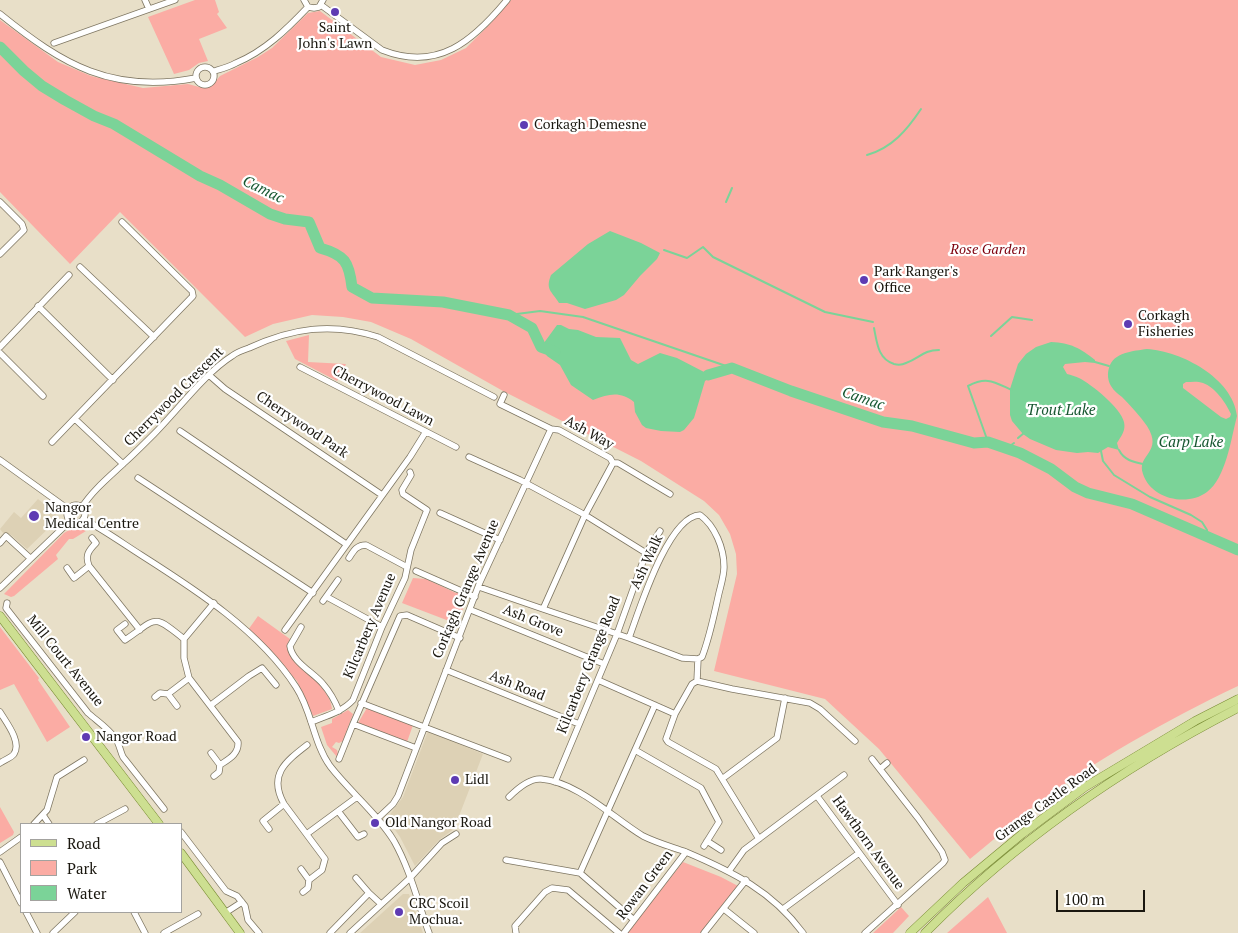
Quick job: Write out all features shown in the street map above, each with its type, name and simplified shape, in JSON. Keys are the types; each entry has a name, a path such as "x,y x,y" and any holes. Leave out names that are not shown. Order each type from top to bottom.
{"main road":[{"path":"0,616 159,823"},
{"name":"Grange Castle Road","path":"910,933 963,883 1022,834 1085,787 1195,722 1238,699"},
{"name":"Grange Castle Road","path":"924,933 952,905 1018,849 1080,802 1177,741 1238,708"},
{"path":"182,854 240,933"}],"street":[{"path":"145,0 149,9"},
{"path":"54,43 175,0"},
{"path":"304,0 308,7"},
{"path":"308,7 316,8 322,2 382,50 401,56 420,58 441,54 460,46 481,28 507,0"},
{"path":"214,71 238,63 263,48 284,31 308,7"},
{"path":"0,14 54,54 87,70 129,82 173,82 196,78"},
{"path":"204,66 210,67 214,71 214,79 208,85 202,84 196,78 198,69 204,66"},
{"path":"0,202 22,224 24,230 0,254"},
{"path":"52,442 194,296 192,291 122,222"},
{"path":"80,266 154,337"},
{"path":"0,347 69,275"},
{"path":"38,306 113,380"},
{"name":"Cherrywood Crescent","path":"82,507 209,376 231,356 264,340 308,330 343,328 360,331 378,337 494,397"},
{"path":"0,353 43,396"},
{"name":"Cherrywood Lawn","path":"300,366 425,433 456,447"},
{"name":"Cherrywood Park","path":"209,376 224,389 382,495"},
{"path":"504,394 500,404 551,428"},
{"path":"75,419 123,464"},
{"name":"Ash Way","path":"551,428 560,430 610,458 613,463"},
{"name":"Corkagh Grange Avenue","path":"377,819 396,800 479,587 551,428"},
{"path":"180,431 346,544"},
{"path":"285,630 425,433"},
{"path":"469,457 525,483 585,515 646,553"},
{"path":"0,460 68,509"},
{"name":"Ash Way","path":"613,463 618,463 670,494"},
{"name":"Ash Way","path":"543,609 585,515 613,463"},
{"name":"Kilcarbery Avenue","path":"311,722 340,711 353,700 382,627 405,578 411,550 427,510 403,494 402,490 411,475 410,472"},
{"path":"138,478 313,592"},
{"path":"74,505 82,507 84,512 83,519 78,523 70,521 67,516 68,509 74,505"},
{"path":"440,513 500,540"},
{"name":"Ash Walk","path":"629,638 657,564 673,535 688,520 696,515 700,515 708,523 719,541 724,568 710,632 702,657 698,659"},
{"path":"83,519 214,603 258,643 285,672 305,704 316,738 326,759 394,841 410,878 429,933"},
{"path":"0,588 70,521"},
{"name":"Kilcarbery Grange Road","path":"554,782 617,634 646,553 660,532"},
{"path":"0,543 6,536 30,558"},
{"path":"92,538 96,543 86,559 89,566 140,630"},
{"path":"349,558 354,549 360,545 366,545 407,567"},
{"path":"67,568 74,578 89,566"},
{"path":"416,571 475,597"},
{"path":"338,580 325,599 382,627"},
{"path":"479,587 682,658 698,659 697,682"},
{"name":"Mill Court Avenue","path":"7,603 6,608 88,713 107,728 115,738 123,757 164,809"},
{"path":"214,603 184,639 184,658 189,678 238,742 236,754 220,766"},
{"name":"Ash Grove","path":"471,610 604,664"},
{"path":"339,759 361,703 401,615 407,615 460,638"},
{"path":"125,624 117,630 125,640 150,622 161,621 184,639"},
{"path":"301,627 290,646 293,655 322,682 340,711"},
{"path":"211,705 248,676 262,668 276,686"},
{"name":"Ash Road","path":"446,670 579,724"},
{"path":"155,698 160,693 168,694 189,678"},
{"path":"598,680 675,714"},
{"path":"759,839 714,767 668,742 666,739 675,714 692,684 697,682 805,701 815,705 851,732 854,741"},
{"path":"168,694 177,706"},
{"path":"722,779 777,738 785,698"},
{"path":"361,703 508,759"},
{"path":"580,873 655,705"},
{"path":"0,712 15,740 16,749 13,755 0,763"},
{"path":"353,724 416,748"},
{"path":"97,742 110,734"},
{"path":"303,892 308,888 310,880 322,870 325,859 284,804 277,784 283,765 307,745"},
{"path":"635,750 701,788 719,819 719,825 705,844 722,850"},
{"path":"212,754 220,766 219,772 214,776"},
{"path":"35,823 43,815 50,803 57,777 84,760"},
{"path":"865,933 943,863 944,857 909,804 872,760"},
{"path":"880,769 887,762"},
{"name":"Hawthorn Avenue","path":"729,871 744,850 844,775"},
{"path":"509,797 521,786 539,778 575,790 653,841 686,852 746,880 782,909 803,933"},
{"name":"Hawthorn Avenue","path":"817,796 898,905"},
{"path":"308,834 357,797"},
{"path":"269,829 263,821 284,804"},
{"path":"99,823 125,809"},
{"path":"338,811 358,837 364,834"},
{"path":"43,815 48,823"},
{"path":"182,833 226,890 237,896 242,902 247,909 248,920 259,933"},
{"path":"350,933 410,878 438,847 456,834"},
{"path":"0,852 20,837"},
{"name":"Rowan Green","path":"624,933 686,852"},
{"path":"782,909 859,853"},
{"path":"506,860 580,873 634,920"},
{"path":"0,862 20,901"},
{"path":"301,869 310,880"},
{"path":"356,878 381,904"},
{"path":"704,933 746,880"},
{"path":"515,931 522,918 545,892 552,888 568,890 619,933"},
{"path":"330,933 369,893"},
{"path":"225,913 242,902"},
{"path":"724,908 754,933"},
{"path":"27,913 38,933"},
{"path":"52,933 74,913"},
{"path":"135,913 145,933"},
{"path":"164,933 198,914"}],"shaded area":[{"path":"38,499 55,513 57,518 27,549 11,535 3,533 0,529 14,512 21,518"},
{"path":"428,731 483,754 454,829 439,840 415,866 388,817 403,797"},
{"name":"CRC Scoil Mochua.","path":"403,894 409,894 423,933 360,933"}],"green space":[{"path":"195,0 215,0 219,12 217,14 227,28 199,39 208,61 199,63 189,70 174,74 148,17"},
{"name":"Rose Garden","path":"511,0 1238,0 1238,686 1184,713 1104,758 1029,810 970,859 879,749 825,699 714,671 737,574 736,554 730,534 719,515 704,501 641,461 503,391 411,339 371,322 343,317 312,315 273,324 245,337 120,212 70,264 0,192 0,20 58,62 91,76 143,88 188,84 203,88 215,82 220,76 272,48 308,13 320,11 381,57 415,65 441,60 466,48"},
{"path":"309,335 308,362 346,364 337,381 295,359 286,341"},
{"path":"79,528 86,531 73,539 69,539 56,555 58,559 14,596 11,597 4,594 64,533 71,529"},
{"path":"413,578 426,579 456,593 457,591 468,595 457,624 402,603"},
{"path":"258,616 290,639 287,647 291,655 320,685 330,701 332,709 313,716 297,681 248,630"},
{"path":"0,627 39,678 38,680 70,727 47,742 14,684 0,690"},
{"path":"367,708 413,725 407,742 358,723"},
{"path":"348,710 353,714 343,741 336,742 332,747 337,750 337,757 327,745 321,727 332,723 332,719"},
{"path":"0,807 14,832 13,835 0,843"},
{"path":"683,862 738,886 701,933 627,933"},
{"path":"988,897 1007,933 947,933"},
{"path":"901,907 909,916 893,933 873,933"}],"water":[{"path":"610,231 641,243 660,253 657,259 624,295 616,300 585,309 567,303 559,303 549,287 551,275 588,244"},
{"path":"557,325 596,337 620,338 631,360 638,364 660,353 677,358 706,373 721,370 722,373 714,374 705,381 694,418 684,430 680,432 661,431 646,428 642,425 635,412 634,402 624,396 604,396 593,400 571,385 560,365 547,356 541,347"},
{"name":"Trout Lake","path":"1051,342 1075,347 1095,360 1095,363 1065,364 1063,367 1067,374 1091,385 1122,416 1124,428 1117,443 1119,450 1108,447 1098,453 1077,453 1056,450 1030,439 1012,421 1010,415 1010,389 1018,364 1026,354 1036,347"},
{"name":"Carp Lake","path":"1147,349 1175,355 1203,369 1226,390 1233,402 1237,416 1223,468 1213,486 1199,497 1190,499 1170,498 1161,495 1147,483 1142,467 1153,442 1151,435 1147,426 1112,388 1109,382 1109,368 1119,355","holes":["1186,382 1201,382 1212,388 1226,405 1231,414 1230,417 1226,419 1221,417 1183,388 1183,384"]}],"waterway":[{"name":"Camac","path":"0,47 42,86 65,100 94,116 114,124 200,176 220,185 270,214 285,219 309,222 320,248 335,254 344,261 349,271 352,287 372,298 443,302 509,315 532,328 541,347 555,352"},
{"path":"867,155 891,143 910,124 921,109"},
{"path":"726,202 732,188"},
{"path":"664,250 687,258 703,247 713,257 825,312 873,322"},
{"name":"Camac","path":"509,315 540,311 583,317 732,368"},
{"path":"991,336 1012,317 1032,320"},
{"path":"874,328 877,345 881,354 894,364 903,364 925,353 939,350"},
{"name":"Camac","path":"1095,362 1109,366"},
{"name":"Camac","path":"708,375 732,368 791,391 883,422 912,426 974,443 988,442 1020,453 1051,469 1075,487 1088,493 1132,504 1238,550"},
{"name":"Camac","path":"988,442 968,386 980,381 990,381 1012,390"},
{"path":"1018,438 1024,433"},
{"path":"1007,448 1014,443"},
{"name":"Camac","path":"1119,450 1126,458 1143,464"},
{"name":"Camac","path":"1101,451 1103,461 1114,475 1150,497 1191,515 1202,522 1207,530 1207,538"}],"place":[{"name":"Saint John's Lawn","path":"335,12"},
{"name":"Corkagh Demesne","path":"524,125"},
{"name":"Park Ranger's Office","path":"864,280"},
{"name":"Corkagh Fisheries","path":"1128,324"},
{"name":"Nangor Medical Centre","path":"34,516"},
{"name":"Nangor Road","path":"86,737"},
{"name":"Lidl","path":"455,780"},
{"name":"Old Nangor Road","path":"375,823"},
{"name":"CRC Scoil Mochua.","path":"399,912"}]}
